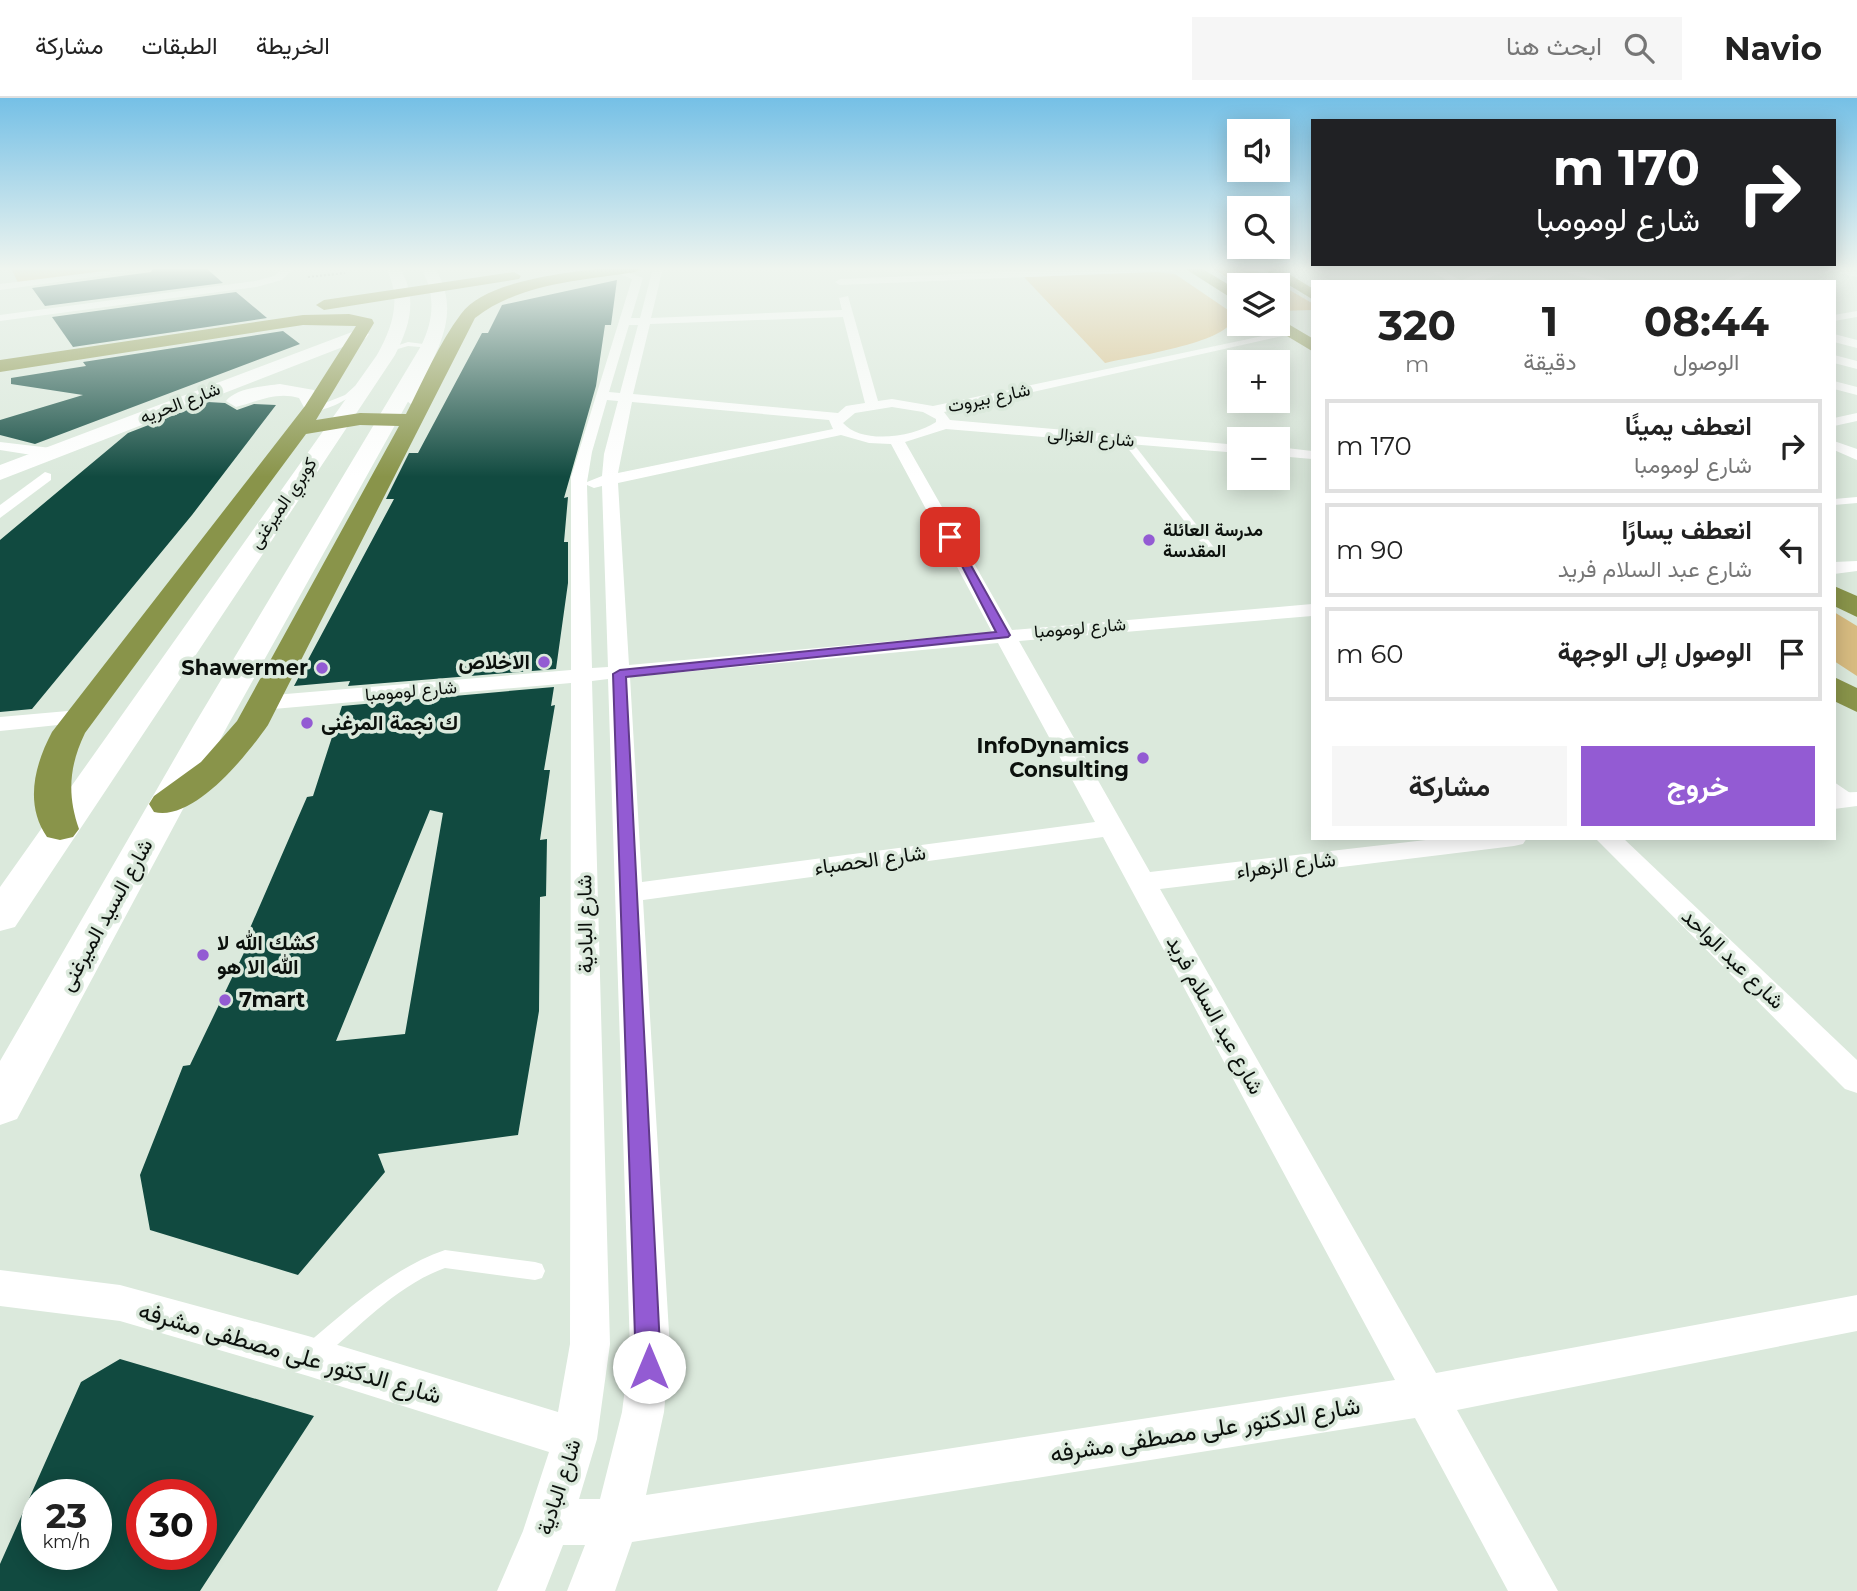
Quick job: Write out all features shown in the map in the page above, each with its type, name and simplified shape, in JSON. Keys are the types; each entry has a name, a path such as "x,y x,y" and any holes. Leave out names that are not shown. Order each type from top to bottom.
{"highway":[{"path":"0,357 124,338"},
{"path":"0,366 187,338"},
{"path":"60,829 51,802 52,774 61,746 79,717 307,419 359,338"},
{"path":"167,804 197,784 228,754 251,725 458,338"},
{"path":"307,419 416,415"},
{"path":"1836,595 1857,608"},
{"path":"1836,688 1857,702"}],"main road":[{"name":"شارع الحريه","path":"0,473 230,384 333,338"},
{"name":"كوبري الميرغنى","path":"60,829 386,355 395,338"},
{"name":"شارع السيد الميرغنى","path":"0,1105 211,725 433,338"},
{"path":"230,384 258,385 254,395"},
{"name":"شارع الحريه","path":"0,495 254,395 302,391 308,395 307,419"},
{"path":"0,917 60,829"}],"street":[{"name":"شارع البادية","path":"520,1591 550,1522 575,1439 590,1344 579,486 581,460 613,396 629,338"},
{"path":"855,338 872,404"},
{"name":"شارع بيروت","path":"934,410 1239,338"},
{"path":"1836,339 1857,344"},
{"path":"1836,360 1857,365"},
{"path":"1836,385 1857,391"},
{"name":"شارع البادية","path":"591,1591 617,1522 642,1420 650,1349 610,479 613,396"},
{"path":"579,486 840,424 850,409 872,404 911,404 934,410 943,417 943,425 931,433 896,439 865,438 840,424 613,396"},
{"path":"1836,421 1857,416"},
{"name":"شارع الغزالى","path":"943,425 1227,448"},
{"name":"شارع عبد السلام فريد","path":"896,439 1534,1591"},
{"path":"0,446 51,453"},
{"path":"1836,446 1857,455"},
{"path":"1290,453 1311,455"},
{"path":"0,513 45,477"},
{"path":"1836,568 1857,566"},
{"name":"شارع لومومبا","path":"262,704 620,674 1004,635 1311,610"},
{"path":"0,724 79,717"},
{"name":"شارع الحصباء","path":"629,893 1111,828"},
{"name":"شارع الزهراء","path":"1141,882 1497,840"},
{"name":"شارع عبد الواحد","path":"1610,840 1857,1080"},
{"name":"شارع الدكتور على مصطفى مشرفه","path":"0,1288 120,1303 308,1356 575,1439"},
{"name":"شارع الدكتور على مصطفى مشرفه","path":"550,1522 617,1522 1426,1396 1857,1313"}],"lane":[{"path":"307,419 353,394 385,349 417,343 432,344 437,348 411,401 416,415"},
{"path":"1126,440 1213,552"},
{"path":"1836,502 1857,500"},
{"path":"308,1356 410,1275 432,1262 445,1259 535,1271"}],"shaded area":[{"path":"1081,338 1207,338 1155,353 1105,363"},
{"path":"1836,613 1857,626 1857,676 1836,662"}],"building":[{"path":"66,338 135,338 73,347"},
{"path":"240,338 292,338 300,344 35,444 0,435 0,420 83,395 11,384 11,378 86,366 83,362"},
{"path":"480,338 603,338 596,386 564,498 568,497 564,542 568,542 568,583 556,669 348,686 350,681 294,686 394,499 386,499 409,453 418,453"},
{"path":"208,402 225,403 237,410 254,404 276,405 192,515 32,709 0,712 0,540 128,433"},
{"path":"554,687 551,706 555,705 544,770 550,770 540,840 547,839 546,896 540,897 539,1011 518,1135 378,1154 385,1172 298,1275 150,1230 140,1175 183,1066 190,1065 253,934 247,935 307,797 313,796 342,706","holes":["430,810 443,813 405,1034 336,1041"]},
{"path":"120,1359 314,1416 217,1565 217,1479 126,1479 126,1570 214,1570 200,1591 0,1591 0,1564 21,1517 21,1570 112,1570 112,1479 38,1479 81,1382"}],"place":[{"name":"مدرسة العائلة المقدسة","path":"1149,540"},
{"name":"الاخلاص","path":"544,662"},
{"name":"Shawermer","path":"322,668"},
{"name":"ك نجمة المرغنى","path":"307,723"},
{"name":"InfoDynamics Consulting","path":"1143,758"},
{"name":"كشك الله لا الله الا هو","path":"203,955"},
{"name":"7mart","path":"225,1000"}],"route":[{"path":"649,1367 620,674 1004,635 950,537"}]}
